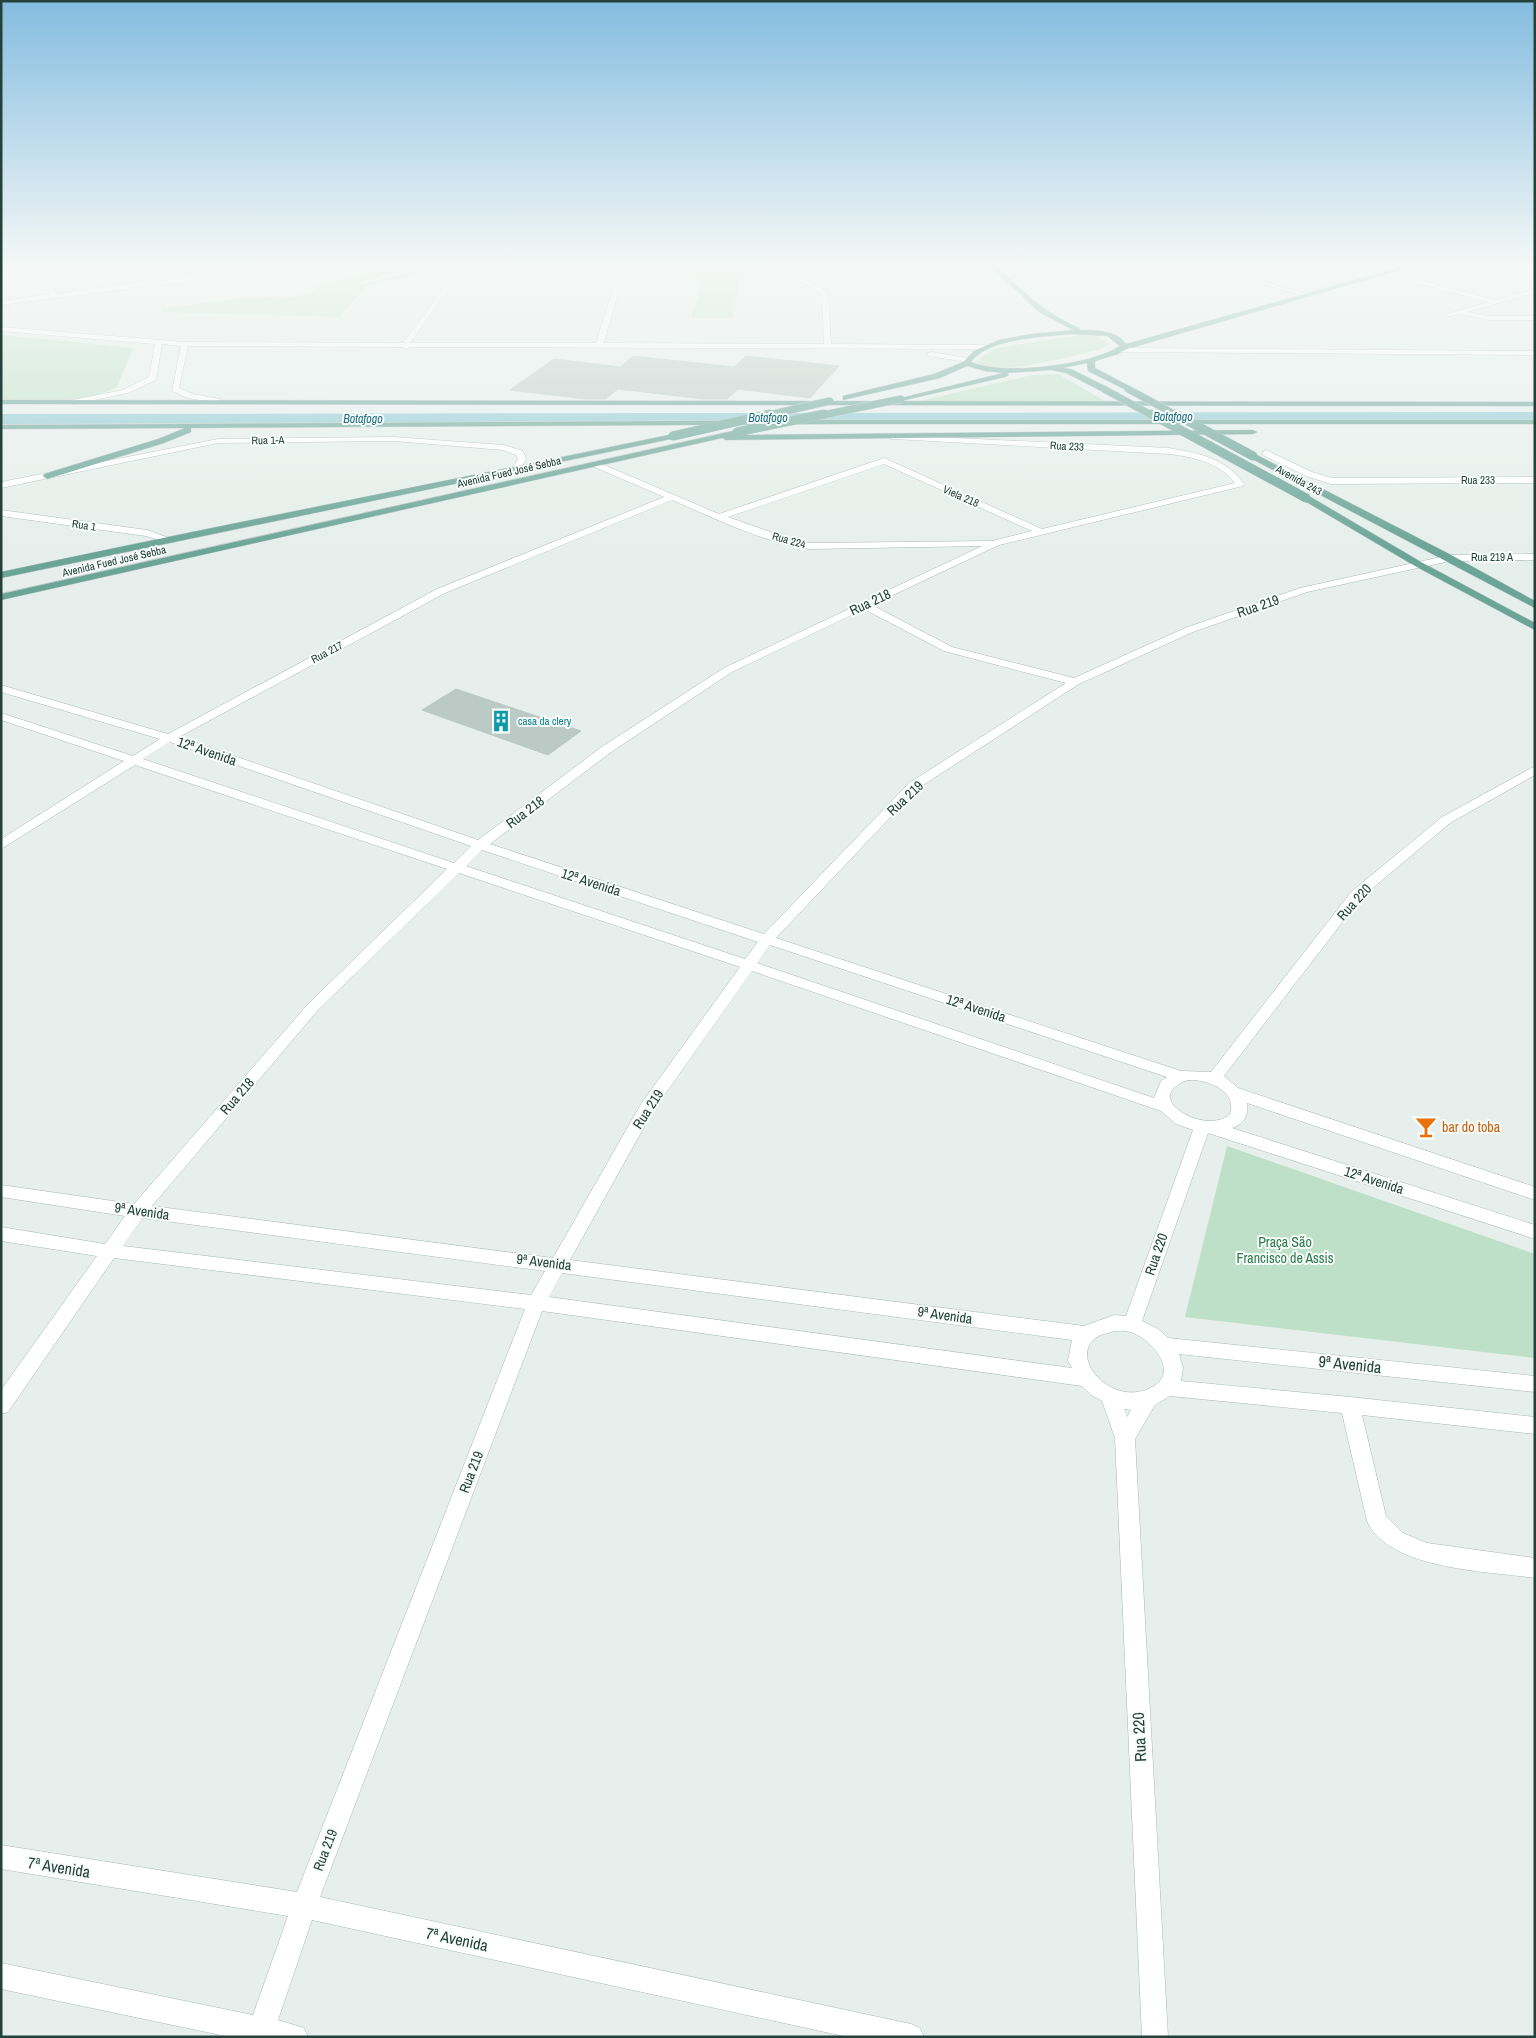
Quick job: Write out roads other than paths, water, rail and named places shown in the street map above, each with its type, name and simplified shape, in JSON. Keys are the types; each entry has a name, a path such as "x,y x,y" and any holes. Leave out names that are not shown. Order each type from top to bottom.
{"main road":[{"name":"Avenida Fued José Sebba","path":"1,575 167,539 516,470 660,439 908,384 937,376 965,362"},
{"path":"970,362 991,370 1022,371 1076,362"},
{"name":"Avenida 243","path":"1091,362 1090,366 1094,371 1450,558 1535,605"},
{"name":"Avenida 243","path":"1045,368 1068,371 1104,389 1306,498 1418,564 1535,628"},
{"name":"Avenida Fued José Sebba","path":"1,598 737,432 901,399 1022,371"},
{"path":"1,402 1535,404"},
{"path":"1,428 839,422 1535,422"},
{"path":"712,438 885,448 1404,428 1459,422"},
{"path":"47,476 162,441 194,427"},
{"path":"595,464 593,460 660,439"}],"street":[{"path":"75,402 129,392 153,378 156,362"},
{"path":"181,362 175,389 191,396 217,401"},
{"name":"Rua 1-A","path":"1,485 218,441 394,439 504,448 520,453 522,460 516,470"},
{"name":"Rua 233","path":"719,517 885,448 1168,451 1203,457 1233,473 1240,484"},
{"name":"Viela 218","path":"885,448 1039,531"},
{"name":"Rua 233","path":"1266,453 1309,474 1331,481 1535,480"},
{"name":"Rua 224","path":"595,464 719,517 794,544 810,546 996,542"},
{"name":"Rua 218","path":"1,1406 138,1211 313,1007 480,845 607,749 728,670 996,542 1240,484"},
{"name":"Rua 217","path":"1,845 169,738 441,591 671,497"},
{"name":"Rua 1","path":"1,514 148,533 167,539"},
{"name":"Rua 219 A","path":"1450,558 1535,557"},
{"name":"Rua 219","path":"260,2034 304,1906 536,1303 647,1108 767,939 913,786 1074,682 1189,630 1286,596 1450,558"},
{"path":"864,604 948,649 1074,682"},
{"name":"12ª Avenida","path":"1,688 169,738 480,845 1180,1076"},
{"name":"12ª Avenida","path":"1,716 135,759 1165,1107"},
{"name":"Rua 220","path":"1214,1078 1356,895 1446,820 1535,770"},
{"path":"1235,1093 1240,1105 1238,1116 1228,1124 1207,1128 1180,1120 1165,1107 1162,1097 1164,1088 1170,1081 1180,1076 1203,1075 1214,1078 1235,1093 1535,1194"},
{"name":"12ª Avenida","path":"1207,1128 1535,1232"},
{"name":"Rua 220","path":"1132,1324 1207,1128"},
{"name":"9ª Avenida","path":"1,1191 138,1211 1086,1334"},
{"path":"1,1234 110,1251 536,1303 1085,1378"},
{"path":"1114,1323 1132,1324 1149,1332 1165,1345 1173,1360 1173,1374 1167,1388 1148,1400 1130,1402 1110,1397 1085,1378 1077,1362 1078,1347 1086,1334 1098,1326 1114,1323"},
{"name":"9ª Avenida","path":"1165,1345 1535,1384"},
{"path":"1167,1388 1350,1404 1535,1426"},
{"name":"Rua 220","path":"1110,1397 1125,1438 1155,2037"},
{"path":"1125,1438 1148,1400"},
{"path":"1350,1404 1377,1521 1396,1540 1426,1553 1535,1568"},
{"name":"7ª Avenida","path":"1,1857 304,1906 911,2037"},
{"path":"1,1976 260,2034 295,2037"}],"waterway":[{"name":"Botafogo","path":"1,419 1535,417"}],"place":[{"name":"casa da clery","path":"501,721"},
{"name":"bar do toba","path":"1426,1127"}],"park label":[{"name":"Praça São Francisco de Assis","path":"1285,1250"}]}
